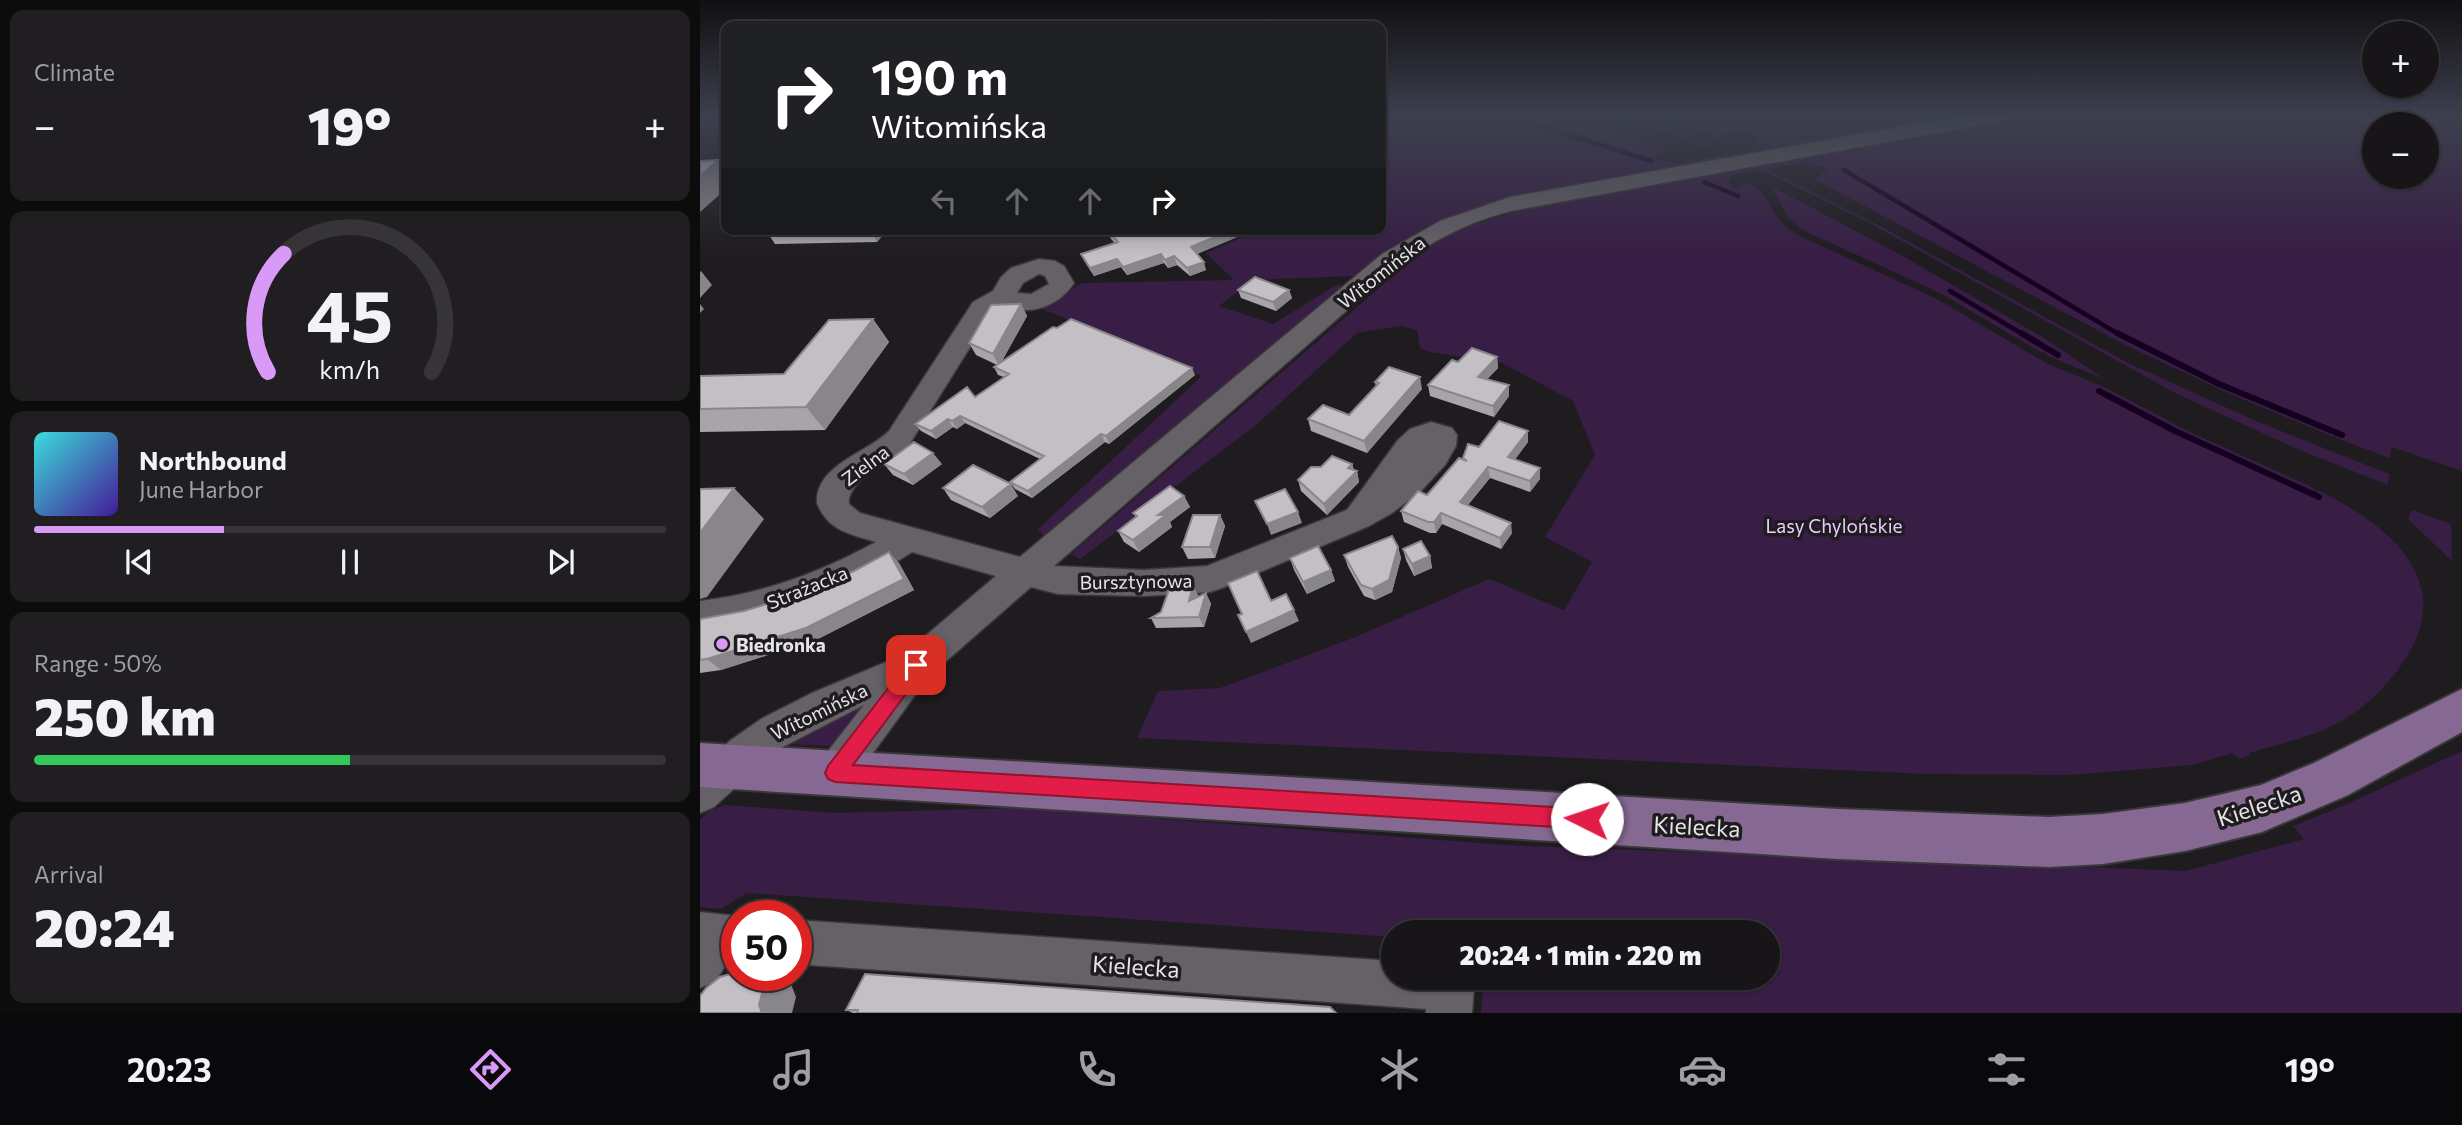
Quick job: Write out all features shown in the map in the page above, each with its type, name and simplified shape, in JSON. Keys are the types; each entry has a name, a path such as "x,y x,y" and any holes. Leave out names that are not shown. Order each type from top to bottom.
{"main road":[{"name":"Kielecka","path":"709,775 781,769 1838,834 2049,842 2103,839 2185,827 2262,808 2331,779 2462,709"}],"street":[{"name":"Witomińska","path":"835,773 916,665 1391,259 1448,225 1510,204 1745,161"},
{"name":"Zielna","path":"1004,295 982,307 898,438 879,456 848,474 835,488 833,502 836,513 850,522 1028,572"},
{"name":"Bursztynowa","path":"1028,572 1058,581 1144,583 1210,579 1358,518"},
{"name":"Strażacka","path":"700,615 766,605 839,575 894,548 906,539"},
{"name":"Witomińska","path":"709,775 772,732 813,710 916,665"},
{"name":"Kielecka","path":"812,943 1451,988 1449,1013"}],"green space":[{"path":"1386,161 1716,161 1486,204 1425,227 1355,276 1253,280 1219,306 1273,324 1338,284 1345,288 1048,541 1038,529 1202,376 1040,308 1082,283 1234,280 1206,253 1247,235 1386,235"},
{"name":"Lasy Chylońskie","path":"1789,161 2362,161 2362,189 2439,189 2439,161 2462,161 2462,471 2392,447 2390,458 2336,438 2337,433 2334,437 2235,396 2125,345 1814,179 1829,168 1803,163 1767,169 1884,228 2128,363 2256,421 2389,474 2388,485 2295,448 2175,393 1868,222 1762,170 1733,175 1728,181 1735,189 1746,183 1759,190 1782,223 1800,236 1937,299 2048,364 2106,388 2192,433 2314,488 2314,494 2317,490 2369,520 2391,538 2408,559 2420,582 2423,607 2418,634 2402,664 2372,698 2346,718 2315,733 2249,753 2251,755 2238,759 2233,753 2192,765 2069,775 1927,774 1137,738 1158,691 1220,688 1353,638 1489,579 1564,610 1592,562 1545,537 1595,455 1573,401 1502,363 1429,352 1420,348 1417,330 1401,326 1357,333 1256,425 1080,559 1071,554 1423,250 1458,229 1525,209"},
{"path":"1771,186 1901,255 2049,341 2104,379 2044,354 2049,350 2042,353 1940,293 1802,230 1788,217"},
{"path":"2412,510 2451,524 2452,561 2408,519"},
{"path":"881,697 829,746 782,744 781,739"},
{"path":"2462,751 2462,1013 1481,1013 1483,990 1780,990 1780,920 1381,920 1381,936 747,893 736,900 721,900 721,909 700,907 700,820 709,811 725,805 834,813 1020,808 1506,845 2186,871 2304,839 2293,826"}],"building":[{"path":"700,161 717,161 700,176"},
{"path":"1112,235 1220,235 1191,247 1204,262 1187,268 1174,256 1165,260 1161,254 1123,267 1117,259 1090,268 1081,254 1118,242"},
{"path":"1255,277 1289,290 1273,302 1238,290"},
{"path":"1021,304 993,354 969,343 991,305"},
{"path":"873,319 806,407 700,409 700,376 784,374 829,320"},
{"path":"1071,319 1192,368 1106,436 1101,434 1028,491 1010,482 1044,456 960,416 952,421 948,419 931,431 915,424 967,387 975,397 1009,374 994,367 1053,327 1057,328"},
{"path":"1472,348 1497,357 1478,377 1509,385 1493,406 1428,385 1452,360 1458,362"},
{"path":"1389,367 1420,377 1364,441 1308,419 1323,405 1349,415 1379,383 1375,382"},
{"path":"1499,421 1528,431 1508,457 1540,468 1530,481 1488,467 1460,502 1511,523 1500,538 1441,513 1434,522 1428,522 1401,511 1418,491 1427,495 1459,458 1467,461 1463,458 1468,444 1479,447"},
{"path":"914,442 933,453 904,474 884,464"},
{"path":"1332,456 1352,464 1348,468 1357,471 1324,504 1298,480 1311,467 1321,467"},
{"path":"973,465 1011,484 982,507 943,488"},
{"path":"1170,486 1184,496 1158,515 1166,515 1133,540 1118,531 1137,516 1133,513"},
{"path":"734,488 700,533 700,489"},
{"path":"1285,489 1298,512 1267,524 1255,501"},
{"path":"1193,515 1220,515 1210,547 1182,547"},
{"path":"1392,536 1398,547 1389,580 1372,589 1361,585 1344,555"},
{"path":"1421,541 1430,556 1412,564 1403,549"},
{"path":"1318,546 1331,570 1303,582 1290,558"},
{"path":"889,552 904,579 806,628 700,660 700,619 744,611 800,594 854,571"},
{"path":"1257,571 1271,601 1286,594 1294,610 1246,632 1238,615 1242,614 1228,583"},
{"path":"1193,585 1189,601 1206,593 1199,617 1151,618 1161,612 1169,590 1175,590 1176,586"},
{"path":"865,974 1330,1007 1336,1013 857,1013 858,1010 846,1010"},
{"path":"720,977 721,991 763,991 759,1005 762,1013 700,1013 700,996"}],"waterway":[{"path":"1844,170 2120,335"},
{"path":"1704,182 1738,196"},
{"path":"1950,291 2024,335"},
{"path":"2021,333 2058,355"},
{"path":"2117,333 2219,384 2342,435"},
{"path":"2099,391 2175,431 2319,497"}],"place":[{"name":"Biedronka","path":"722,644"}],"route":[{"path":"916,665 835,773 1587,819"}]}
